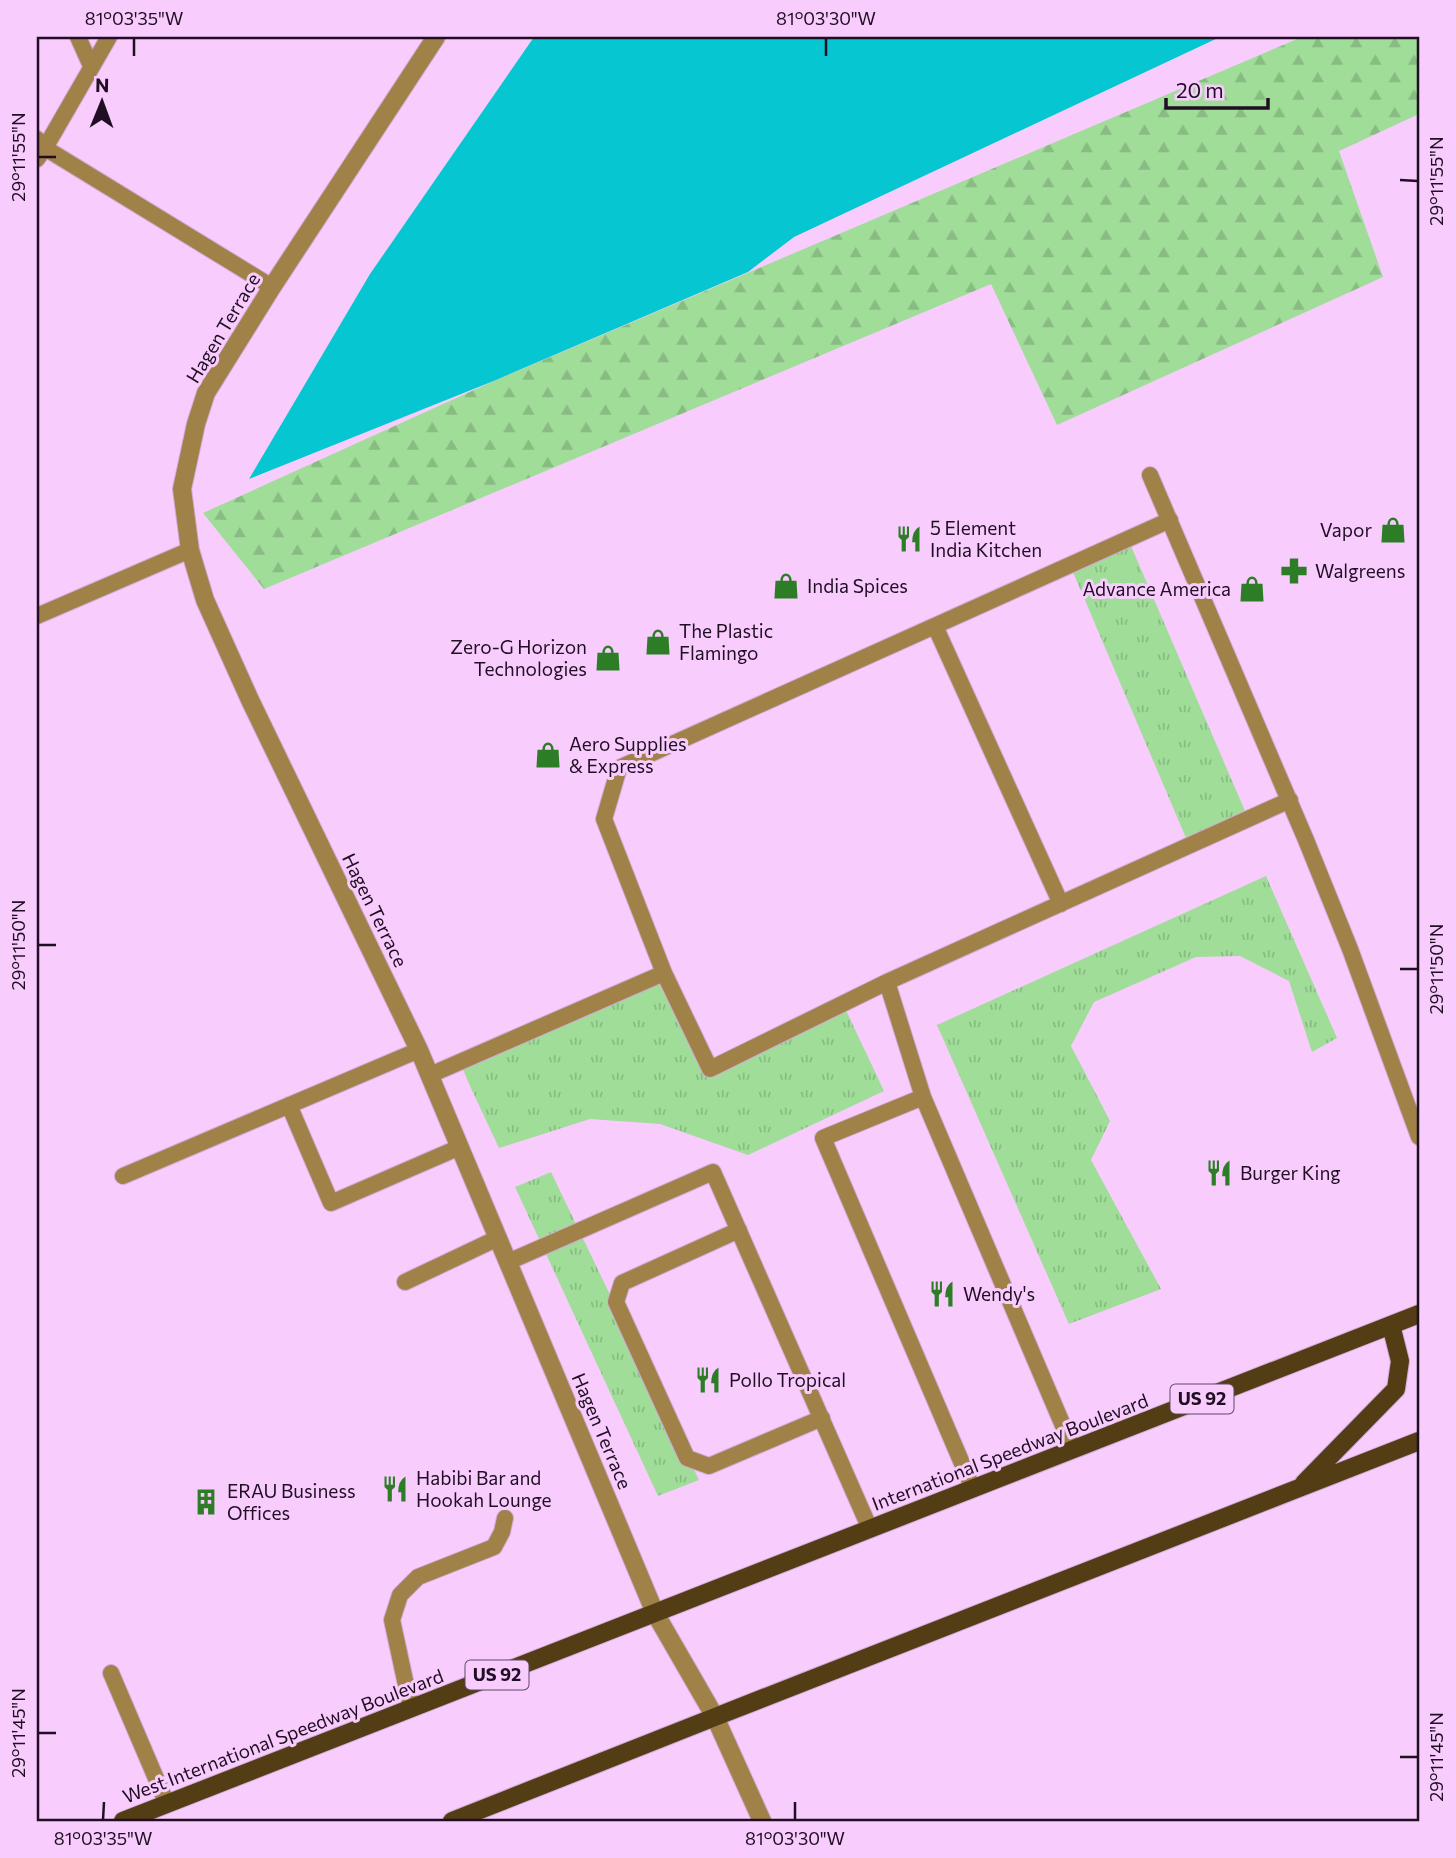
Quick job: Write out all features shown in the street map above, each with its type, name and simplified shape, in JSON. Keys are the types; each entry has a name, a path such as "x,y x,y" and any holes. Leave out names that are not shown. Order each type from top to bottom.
{"main road":[{"name":"International Speedway Boulevard","path":"655,1613 1419,1314"},
{"path":"1300,1488 1396,1389 1400,1361 1391,1325"},
{"path":"452,1821 1419,1441"},
{"name":"West International Speedway Boulevard","path":"122,1821 655,1613"}],"street":[{"name":"Hagen Terrace","path":"436,37 206,393 182,489 190,550 205,600 250,699 430,1075 655,1613 715,1717 762,1821"}],"lane":[{"path":"78,37 91,66"},
{"path":"108,37 39,149 272,287"},
{"path":"1150,475 1290,800 1350,948 1419,1137"},
{"path":"1170,520 619,768 604,819 664,973 710,1069 887,982 1290,800"},
{"path":"37,616 190,550"},
{"path":"935,626 1061,904"},
{"path":"430,1075 664,973"},
{"path":"887,982 923,1097 1073,1449"},
{"path":"123,1176 419,1050"},
{"path":"923,1097 823,1139 972,1489"},
{"path":"289,1105 331,1203 460,1147"},
{"path":"508,1262 713,1172 870,1529"},
{"path":"739,1230 622,1283 616,1302 687,1458 709,1466 822,1418"},
{"path":"405,1282 498,1238"},
{"path":"411,1708 392,1619 400,1595 418,1577 494,1547 502,1532 505,1518"},
{"path":"111,1673 167,1804"}],"green space":[{"path":"1302,37 1419,37 1419,114 1339,151 1383,277 1057,425 991,284 264,589 203,513 496,380"},
{"path":"1128,539 1248,818 1189,845 1070,565"},
{"path":"1266,876 1337,1038 1312,1052 1289,981 1240,956 1196,957 1094,1002 1071,1046 1110,1121 1091,1160 1161,1289 1069,1324 937,1025"},
{"path":"664,973 710,1069 843,1004 884,1091 748,1155 660,1124 590,1119 499,1148 460,1062"},
{"path":"551,1172 699,1480 658,1496 515,1187"}],"shaded area":[{"path":"534,37 1220,37 794,237 748,272 496,380 249,479 370,274"}],"place":[{"name":"Vapor","path":"1393,530"},
{"name":"5 Element India Kitchen","path":"909,539"},
{"name":"Walgreens","path":"1294,571"},
{"name":"India Spices","path":"786,586"},
{"name":"Advance America","path":"1252,589"},
{"name":"The Plastic Flamingo","path":"658,642"},
{"name":"Zero-G Horizon Technologies","path":"608,658"},
{"name":"Aero Supplies & Express","path":"548,755"},
{"name":"Burger King","path":"1219,1173"},
{"name":"Wendy's","path":"942,1294"},
{"name":"Pollo Tropical","path":"708,1380"},
{"name":"Habibi Bar and Hookah Lounge","path":"395,1489"},
{"name":"ERAU Business Offices","path":"206,1502"}]}
